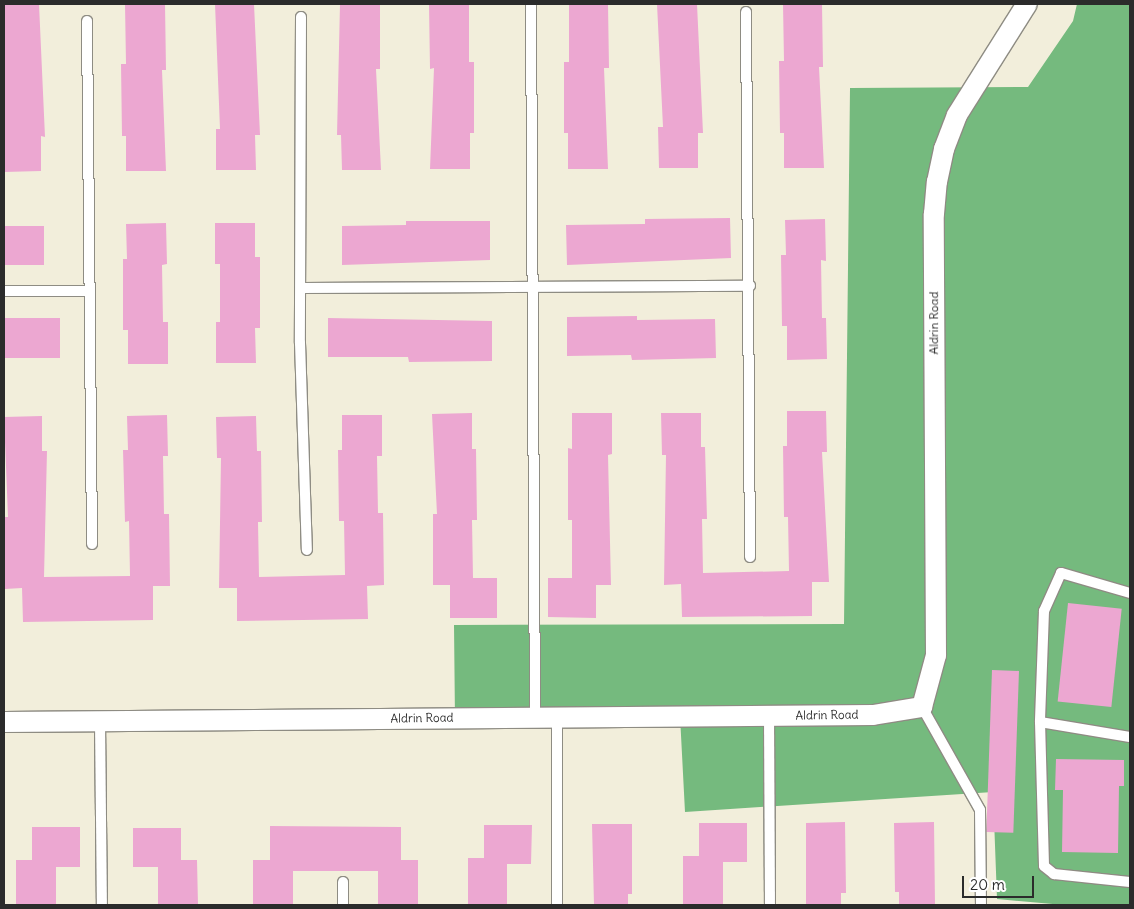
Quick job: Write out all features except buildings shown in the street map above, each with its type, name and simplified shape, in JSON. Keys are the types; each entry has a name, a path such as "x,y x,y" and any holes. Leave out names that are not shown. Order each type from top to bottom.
{"street":[{"name":"Aldrin Road","path":"4,722 873,715 922,707 936,655 934,214 936,182 944,148 957,115 1027,4"}],"lane":[{"path":"530,4 535,717"},
{"path":"746,12 750,286 750,557"},
{"path":"301,17 302,288 300,344 307,550"},
{"path":"87,21 92,544"},
{"path":"302,288 532,289 750,286"},
{"path":"4,291 90,291"},
{"path":"1130,594 1061,573 1044,611 1040,722 1044,866 1054,874 1130,882"},
{"path":"922,707 980,810 981,905"},
{"path":"769,716 770,905"},
{"path":"557,717 557,905"},
{"path":"100,722 102,905"},
{"path":"1040,722 1130,737"},
{"path":"344,882 344,905"}],"green space":[{"path":"1077,4 1130,4 1130,905 1064,905 997,899 993,792 685,812 680,716 455,721 454,625 844,624 850,88 1028,87 1073,21"}]}
